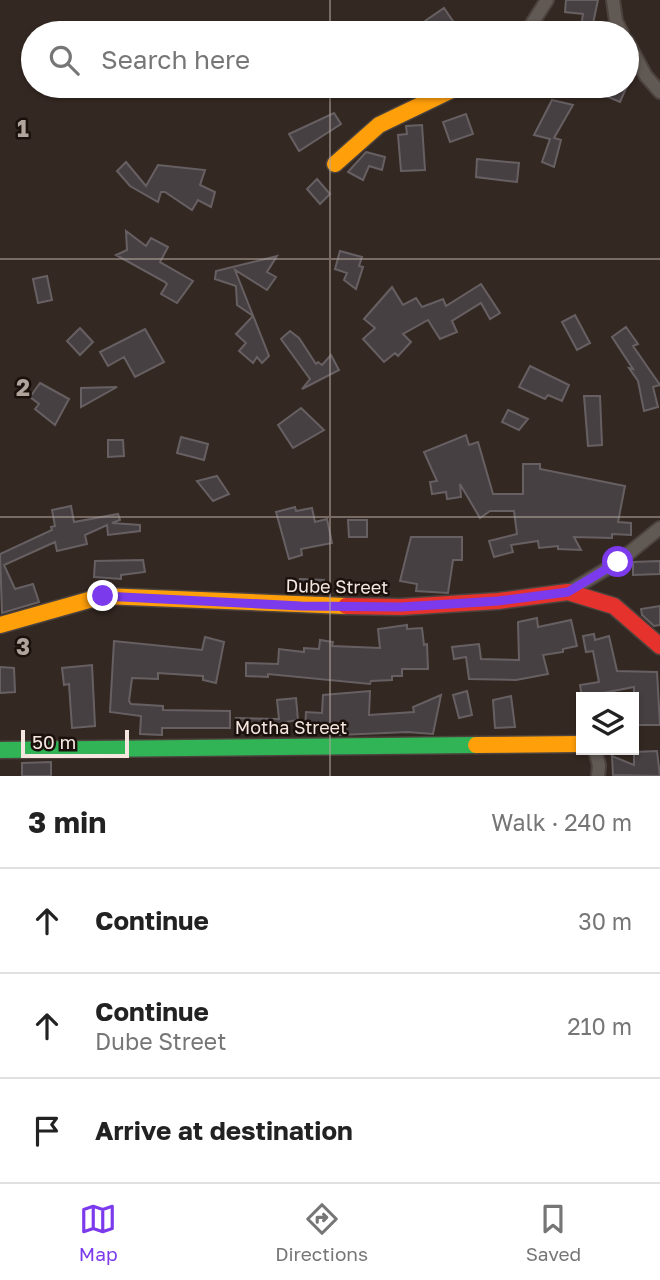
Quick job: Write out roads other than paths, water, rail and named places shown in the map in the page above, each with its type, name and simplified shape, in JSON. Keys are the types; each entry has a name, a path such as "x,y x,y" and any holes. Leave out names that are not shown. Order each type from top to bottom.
{"street":[{"path":"534,21 547,0"},
{"path":"613,0 616,21"},
{"path":"639,63 660,92"},
{"path":"335,164 379,125 435,98"},
{"path":"568,592 618,562 660,528"},
{"name":"Dube Street","path":"0,625 103,596 301,606 401,607 498,601 568,592 614,606 660,646"},
{"name":"Motha Street","path":"0,750 576,744"},
{"path":"596,755 598,776"}]}
